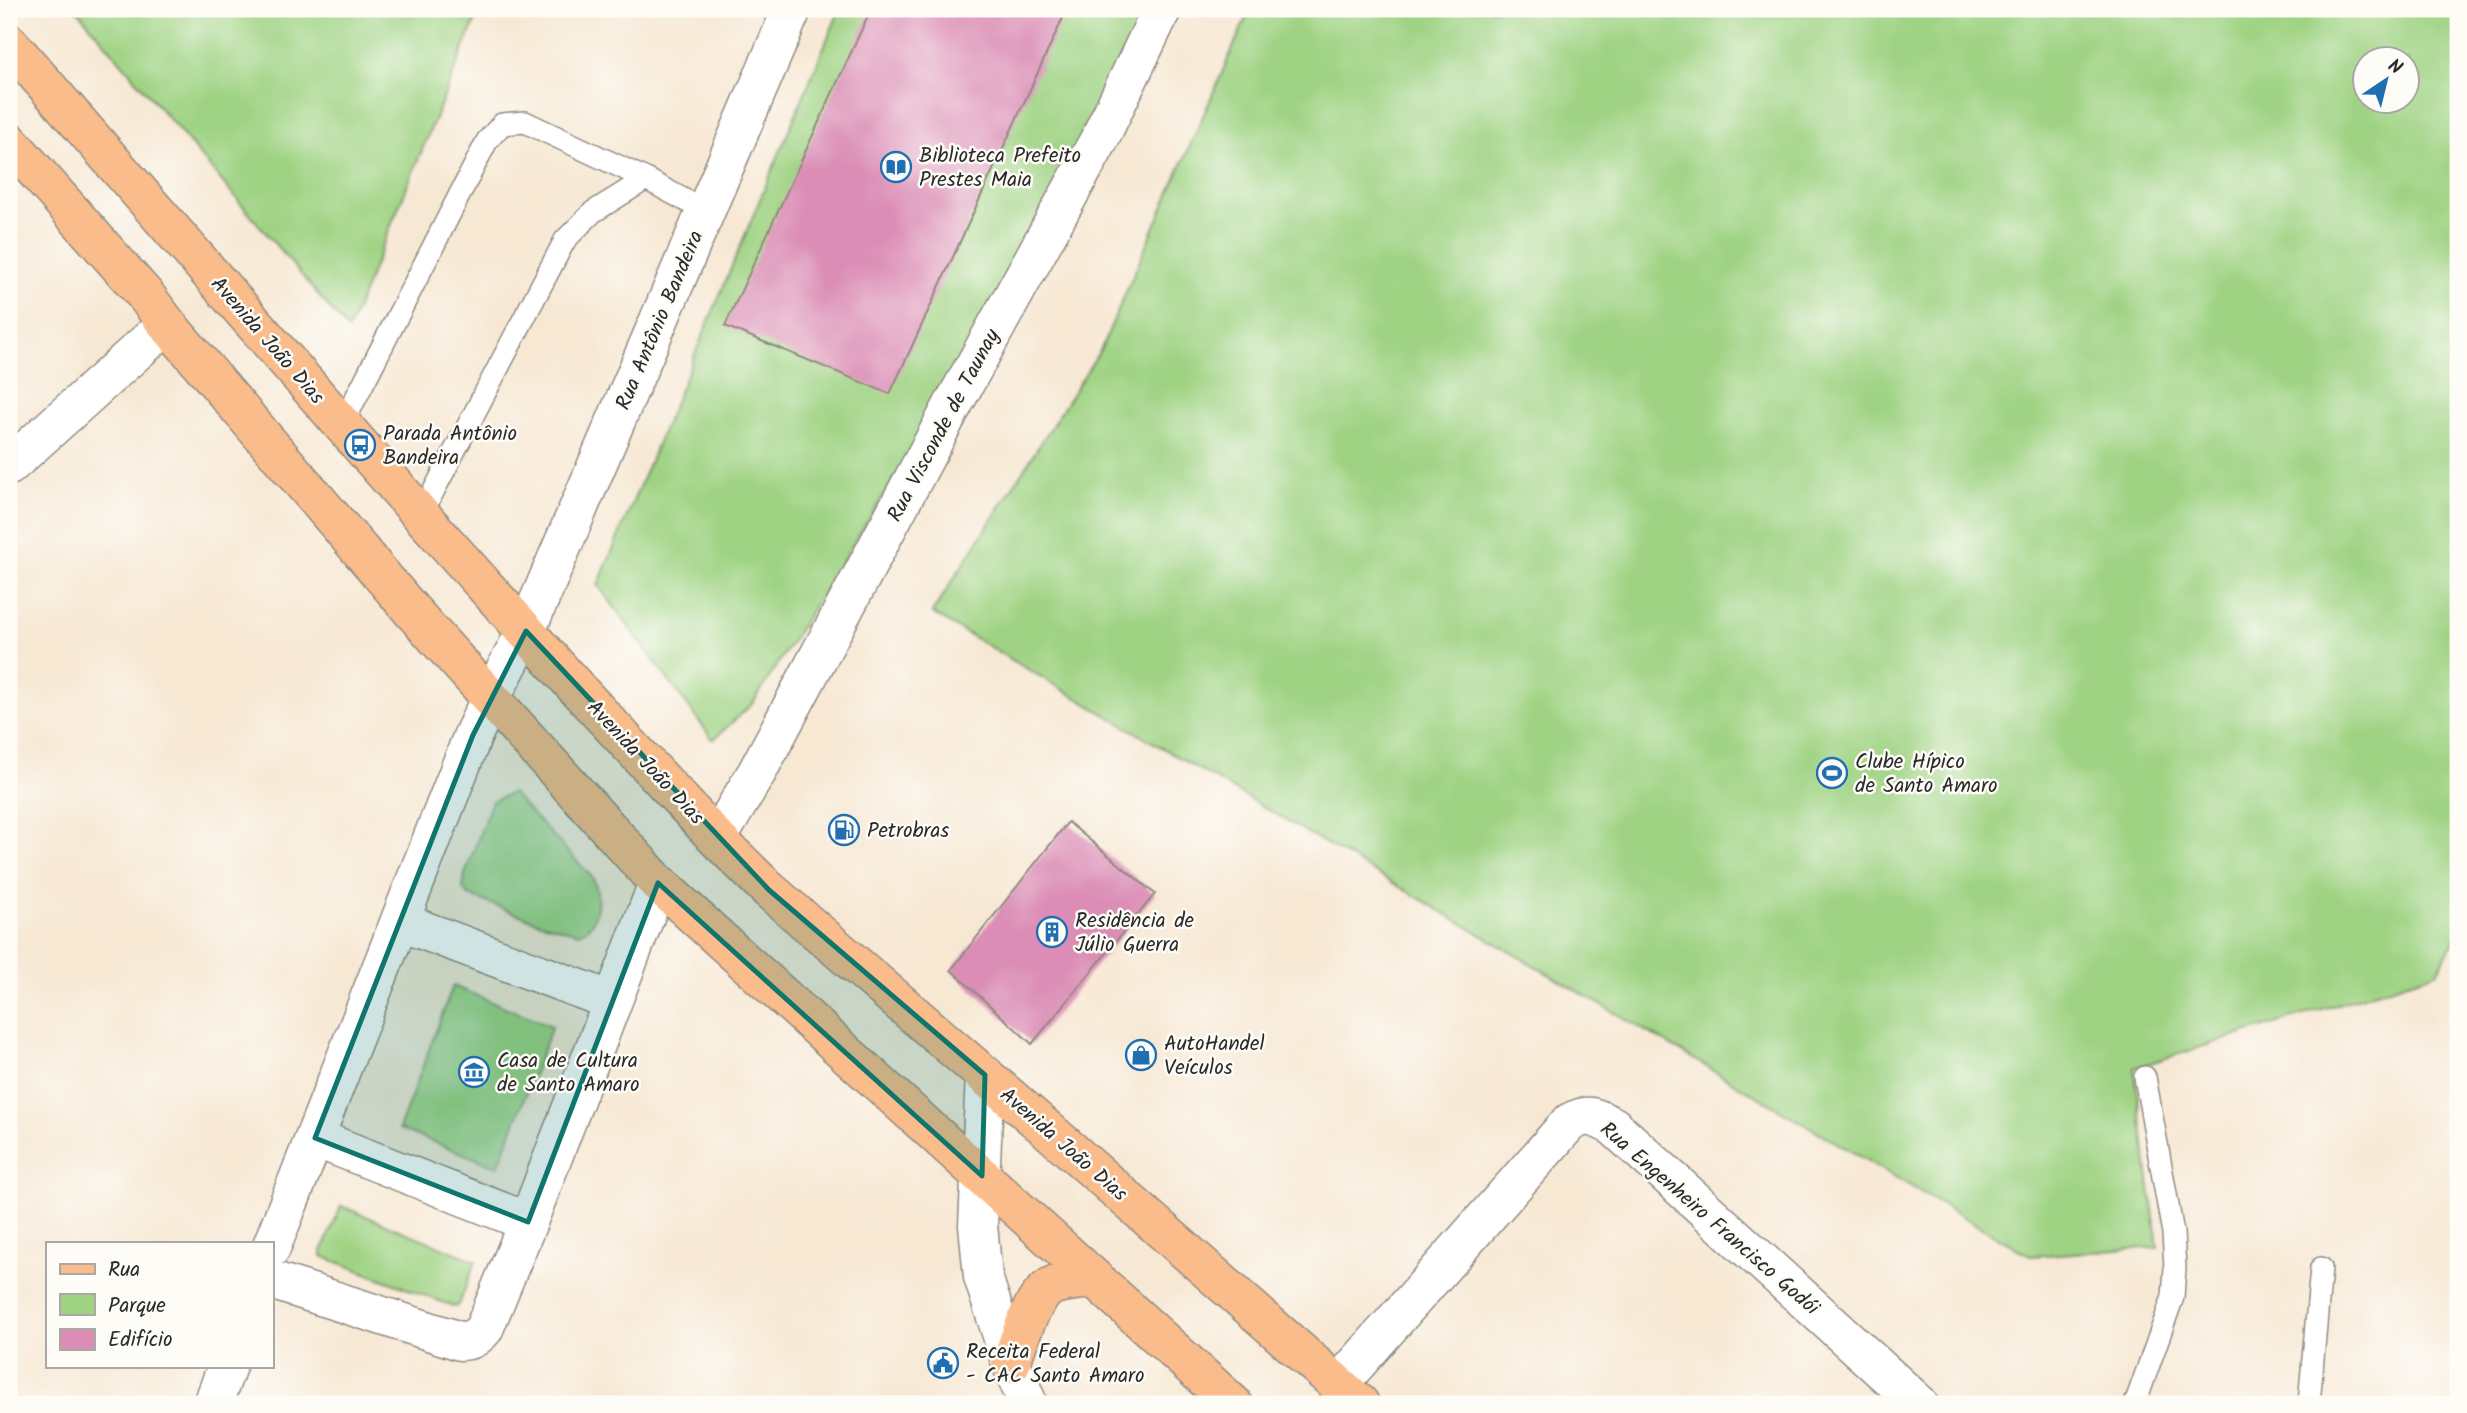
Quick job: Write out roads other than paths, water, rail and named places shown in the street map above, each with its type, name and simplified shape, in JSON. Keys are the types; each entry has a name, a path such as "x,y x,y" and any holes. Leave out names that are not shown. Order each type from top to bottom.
{"main road":[{"name":"Avenida João Dias","path":"9,43 421,515 717,839 779,900 985,1075 1349,1395"},
{"path":"9,141 146,296 167,324 490,699 658,883 1233,1404"},
{"path":"1011,1363 1025,1321 1048,1289 1056,1285 1093,1279"}],"street":[{"name":"Rua Antônio Bandeira","path":"273,1243 473,735 526,631 792,9"},
{"name":"Rua Visconde de Taunay","path":"717,839 757,772 954,403 1099,140 1162,9"},
{"path":"9,466 167,324"},
{"path":"273,1281 460,1341 470,1341 478,1337 484,1329 528,1222 658,883"},
{"path":"401,922 612,1001"},
{"path":"985,1075 978,1225 983,1277 1011,1363 1028,1404"},
{"name":"Rua Engenheiro Francisco Godói","path":"1349,1395 1569,1123 1582,1115 1613,1126 1919,1404"},
{"path":"315,1138 528,1222"},
{"path":"213,1404 226,1368"}],"lane":[{"path":"342,425 494,130 502,124 525,122 646,179 705,211"},
{"path":"421,515 565,240 593,212 646,179"},
{"path":"2135,1404 2173,1297 2175,1268 2173,1233 2145,1077"},
{"path":"2309,1404 2321,1268"}],"place":[{"name":"Biblioteca Prefeito Prestes Maia","path":"896,167"},
{"name":"Parada Antônio Bandeira","path":"360,445"},
{"name":"Clube Hípico de Santo Amaro","path":"1832,773"},
{"name":"Petrobras","path":"844,830"},
{"name":"Residência de Júlio Guerra","path":"1052,932"},
{"name":"AutoHandel Veículos","path":"1141,1055"},
{"name":"Casa de Cultura de Santo Amaro","path":"474,1072"},
{"name":"Receita Federal - CAC Santo Amaro","path":"943,1363"}]}
